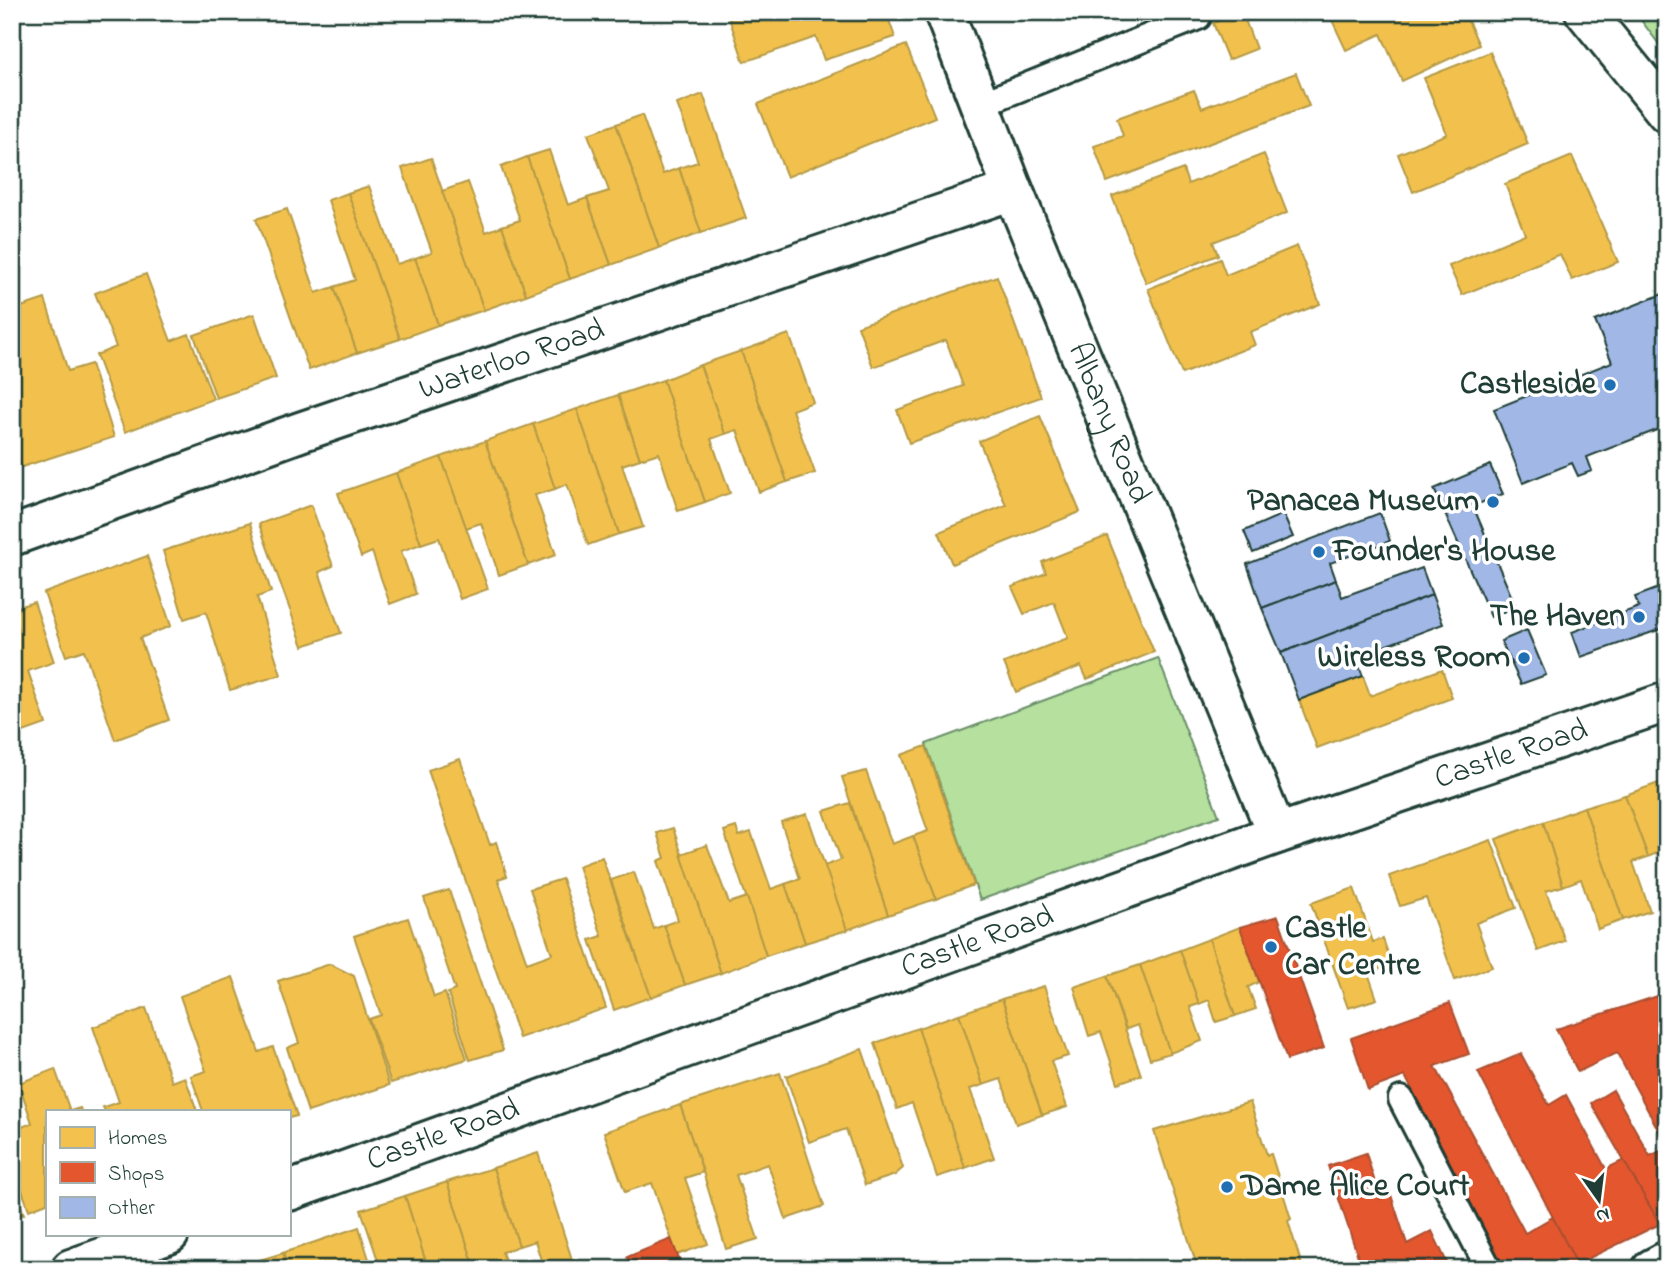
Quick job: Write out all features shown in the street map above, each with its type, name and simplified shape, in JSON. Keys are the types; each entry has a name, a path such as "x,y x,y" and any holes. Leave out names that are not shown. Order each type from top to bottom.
{"street":[{"name":"Albany Road","path":"944,12 1013,190 1277,834"},
{"path":"1585,12 1667,113"},
{"name":"Waterloo Road","path":"12,536 313,428 1013,190"},
{"name":"Castle Road","path":"290,1191 1277,834 1667,702"},
{"path":"71,1269 163,1236"},
{"path":"1652,1269 1667,1261"}],"lane":[{"path":"979,105 1198,17 1199,12"},
{"path":"1401,1099 1489,1269"}],"green space":[{"path":"1635,12 1667,12 1667,55"},
{"path":"1158,658 1219,816 980,900 926,744"}],"building: Homes":[{"path":"727,12 886,12 895,37 824,60 816,37 744,62"},
{"path":"1110,12 1143,12 1114,22"},
{"path":"1242,12 1256,49 1228,60 1213,23"},
{"path":"1343,12 1464,12 1479,45 1402,81 1381,34 1346,50 1331,18"},
{"path":"906,45 935,117 787,177 758,104"},
{"path":"1490,52 1528,144 1413,192 1398,154 1447,134 1424,78"},
{"path":"1296,73 1309,106 1107,182 1094,146 1123,136 1117,118 1194,90 1202,108"},
{"path":"703,94 746,218 701,233 679,168 698,162 677,104"},
{"path":"642,115 663,174 679,168 701,233 659,248 616,124"},
{"path":"616,124 659,248 611,265 587,198 609,191 588,134"},
{"path":"549,150 568,205 587,198 611,265 570,279 527,157"},
{"path":"1264,154 1287,213 1213,242 1218,255 1146,283 1112,196 1183,169 1188,184"},
{"path":"1572,156 1618,262 1572,280 1560,254 1462,295 1449,266 1525,234 1505,184"},
{"path":"527,157 570,279 526,295 502,226 520,220 501,167"},
{"path":"431,158 484,310 438,325 415,258 432,252 402,168"},
{"path":"468,182 486,232 502,226 526,295 484,310 442,191"},
{"path":"369,186 397,264 415,258 438,325 400,339 348,193"},
{"path":"348,193 400,339 357,353 334,287 355,280 328,200"},
{"path":"287,209 316,293 334,287 357,353 309,370 256,219"},
{"path":"1297,246 1320,304 1250,332 1255,345 1182,374 1148,289 1220,259 1226,275"},
{"path":"146,274 171,341 189,334 213,399 125,432 96,355 116,347 95,293"},
{"path":"997,276 1041,397 909,443 897,410 963,386 946,340 873,367 858,326"},
{"path":"45,299 68,371 91,364 114,437 22,467 12,438 12,391 20,389 12,366 12,310"},
{"path":"254,314 276,378 216,398 194,335"},
{"path":"789,334 813,402 792,410 815,473 787,482 741,351"},
{"path":"741,351 787,482 759,492 737,430 725,434 700,365"},
{"path":"700,365 725,434 711,439 730,493 705,502 663,380"},
{"path":"663,380 705,502 678,511 659,453 640,459 618,395"},
{"path":"618,395 640,459 622,465 643,527 619,534 577,409"},
{"path":"577,409 619,534 588,545 567,484 555,489 533,424"},
{"path":"1040,416 1080,512 952,564 939,532 1006,505 979,441"},
{"path":"533,424 555,489 535,495 556,555 528,565 485,441"},
{"path":"485,441 528,565 499,575 481,523 466,528 441,457"},
{"path":"441,457 488,589 460,599 439,538 421,544 396,473"},
{"path":"396,473 421,544 401,551 416,594 390,604 372,552 361,557 338,493"},
{"path":"311,505 333,566 319,572 341,633 303,646 259,524"},
{"path":"250,523 271,592 257,597 281,675 230,690 206,612 184,619 163,551"},
{"path":"1107,536 1154,652 1087,679 1081,666 1016,692 1004,663 1068,638 1054,602 1024,614 1012,587 1046,573 1042,562"},
{"path":"147,556 171,626 140,638 169,720 115,740 84,650 66,656 44,593"},
{"path":"34,602 54,662 28,671 46,724 12,736 12,609"},
{"path":"1442,669 1452,698 1317,748 1299,700 1363,676 1370,696"},
{"path":"926,746 974,885 936,899 913,836 928,831 901,755"},
{"path":"460,759 490,845 496,842 507,876 498,879 527,963 552,954 530,889 562,879 606,1008 519,1038 428,770"},
{"path":"866,771 892,844 913,836 936,899 888,915 842,777"},
{"path":"1667,780 1667,851 1666,849 1648,857 1625,795"},
{"path":"1625,795 1648,857 1633,862 1650,911 1623,920 1584,807"},
{"path":"850,803 888,915 847,930 824,866 841,860 824,811"},
{"path":"1584,807 1623,920 1598,929 1581,879 1563,886 1543,822"},
{"path":"807,814 847,930 805,943 785,884 800,879 781,822"},
{"path":"1543,822 1563,886 1546,891 1565,941 1538,951 1496,839"},
{"path":"736,827 739,836 751,832 771,889 785,884 805,943 766,956 724,831"},
{"path":"673,828 721,973 685,985 664,925 678,920 658,861 665,858 657,833"},
{"path":"1491,840 1516,908 1476,923 1492,967 1455,980 1426,898 1400,906 1389,876"},
{"path":"707,845 729,903 747,897 766,956 721,973 681,854"},
{"path":"602,857 651,997 614,1010 590,940 602,936 578,866"},
{"path":"634,872 654,929 664,925 685,985 651,997 611,880"},
{"path":"1354,888 1373,942 1383,939 1392,965 1368,973 1377,999 1348,1008 1311,903"},
{"path":"449,890 503,1050 470,1060 448,993 455,990 424,898"},
{"path":"408,918 434,997 445,993 467,1059 391,1083 369,1019 381,1015 354,936"},
{"path":"1240,927 1259,982 1248,987 1256,1009 1235,1016 1209,939"},
{"path":"1209,939 1235,1016 1216,1022 1209,1000 1199,1004 1180,950"},
{"path":"1180,950 1199,1004 1190,1007 1202,1041 1170,1053 1140,965"},
{"path":"330,964 354,976 389,1085 308,1112 287,1048 299,1043 278,981"},
{"path":"1140,965 1170,1053 1150,1059 1138,1025 1126,1029 1107,976"},
{"path":"1107,976 1141,1075 1118,1083 1101,1032 1089,1036 1074,987"},
{"path":"233,977 259,1052 273,1047 297,1116 290,1118 290,1110 203,1110 191,1076 206,1071 180,996"},
{"path":"1044,986 1068,1056 1051,1061 1067,1107 1042,1115 1002,999"},
{"path":"1002,999 1042,1115 1016,1124 1001,1079 983,1085 959,1014"},
{"path":"146,1008 172,1082 185,1077 197,1110 104,1110 103,1107 119,1102 93,1027"},
{"path":"959,1014 983,1085 970,1089 994,1158 965,1168 918,1028"},
{"path":"918,1028 965,1168 937,1177 912,1103 897,1109 875,1043"},
{"path":"862,1049 903,1168 895,1175 865,1185 846,1129 809,1142 786,1076"},
{"path":"55,1069 70,1110 46,1110 46,1203 29,1210 12,1162 12,1131 32,1123 19,1083"},
{"path":"780,1073 824,1206 786,1219 768,1164 736,1175 758,1239 726,1249 680,1105"},
{"name":"Dame Alice Court","path":"1250,1102 1267,1155 1271,1154 1303,1269 1198,1269 1154,1131"},
{"path":"680,1105 703,1172 685,1178 708,1244 677,1255 652,1183 625,1192 604,1132"},
{"path":"538,1153 575,1269 544,1269 535,1241 519,1246 493,1168"},
{"path":"493,1168 519,1246 502,1252 508,1269 475,1269 447,1182"},
{"path":"12,1180 24,1214 12,1218"},
{"path":"447,1182 475,1269 428,1269 405,1196"},
{"path":"405,1196 428,1269 381,1269 361,1210"},
{"path":"359,1227 372,1269 288,1269 283,1253"},
{"path":"283,1253 288,1269 229,1269"},
{"path":"997,1261 1001,1269 982,1269"}],"building: Shops":[{"path":"1278,916 1324,1048 1287,1060 1240,927"},
{"path":"1667,993 1667,1146 1617,1053 1578,1072 1556,1029"},
{"path":"1450,1003 1469,1054 1435,1066 1525,1233 1553,1217 1577,1264 1569,1269 1505,1269 1405,1076 1368,1090 1351,1038"},
{"path":"1521,1054 1549,1105 1566,1095 1606,1169 1624,1160 1660,1224 1577,1264 1478,1072"},
{"path":"1613,1090 1650,1156 1667,1148 1667,1221 1660,1224 1591,1103"},
{"path":"1366,1153 1380,1199 1391,1195 1407,1244 1432,1231 1450,1269 1362,1269 1328,1166"},
{"path":"671,1239 683,1269 632,1269 627,1257"}],"building: Other":[{"name":"Castleside","path":"1665,293 1667,426 1587,457 1592,471 1578,476 1572,463 1523,483 1494,409 1612,362 1595,321"},
{"path":"1490,465 1503,494 1473,506 1516,607 1491,617 1434,489"},
{"name":"Founder's House","path":"1380,513 1390,541 1330,563 1336,580 1262,608 1247,564"},
{"path":"1283,514 1293,537 1253,553 1244,531"},
{"path":"1422,568 1432,595 1281,653 1262,608 1336,580 1342,597"},
{"name":"The Haven","path":"1667,585 1667,627 1581,657 1572,632 1639,607 1635,597"},
{"path":"1432,595 1443,624 1355,657 1363,676 1299,700 1281,653"},
{"name":"Wireless Room","path":"1527,630 1546,675 1521,684 1501,641"}],"place":[{"name":"Castleside","path":"1610,385"},
{"name":"Panacea Museum","path":"1493,502"},
{"name":"Founder's House","path":"1319,552"},
{"name":"The Haven","path":"1639,617"},
{"name":"Wireless Room","path":"1524,658"},
{"name":"Castle Car Centre","path":"1271,947"},
{"name":"Dame Alice Court","path":"1227,1187"}]}
